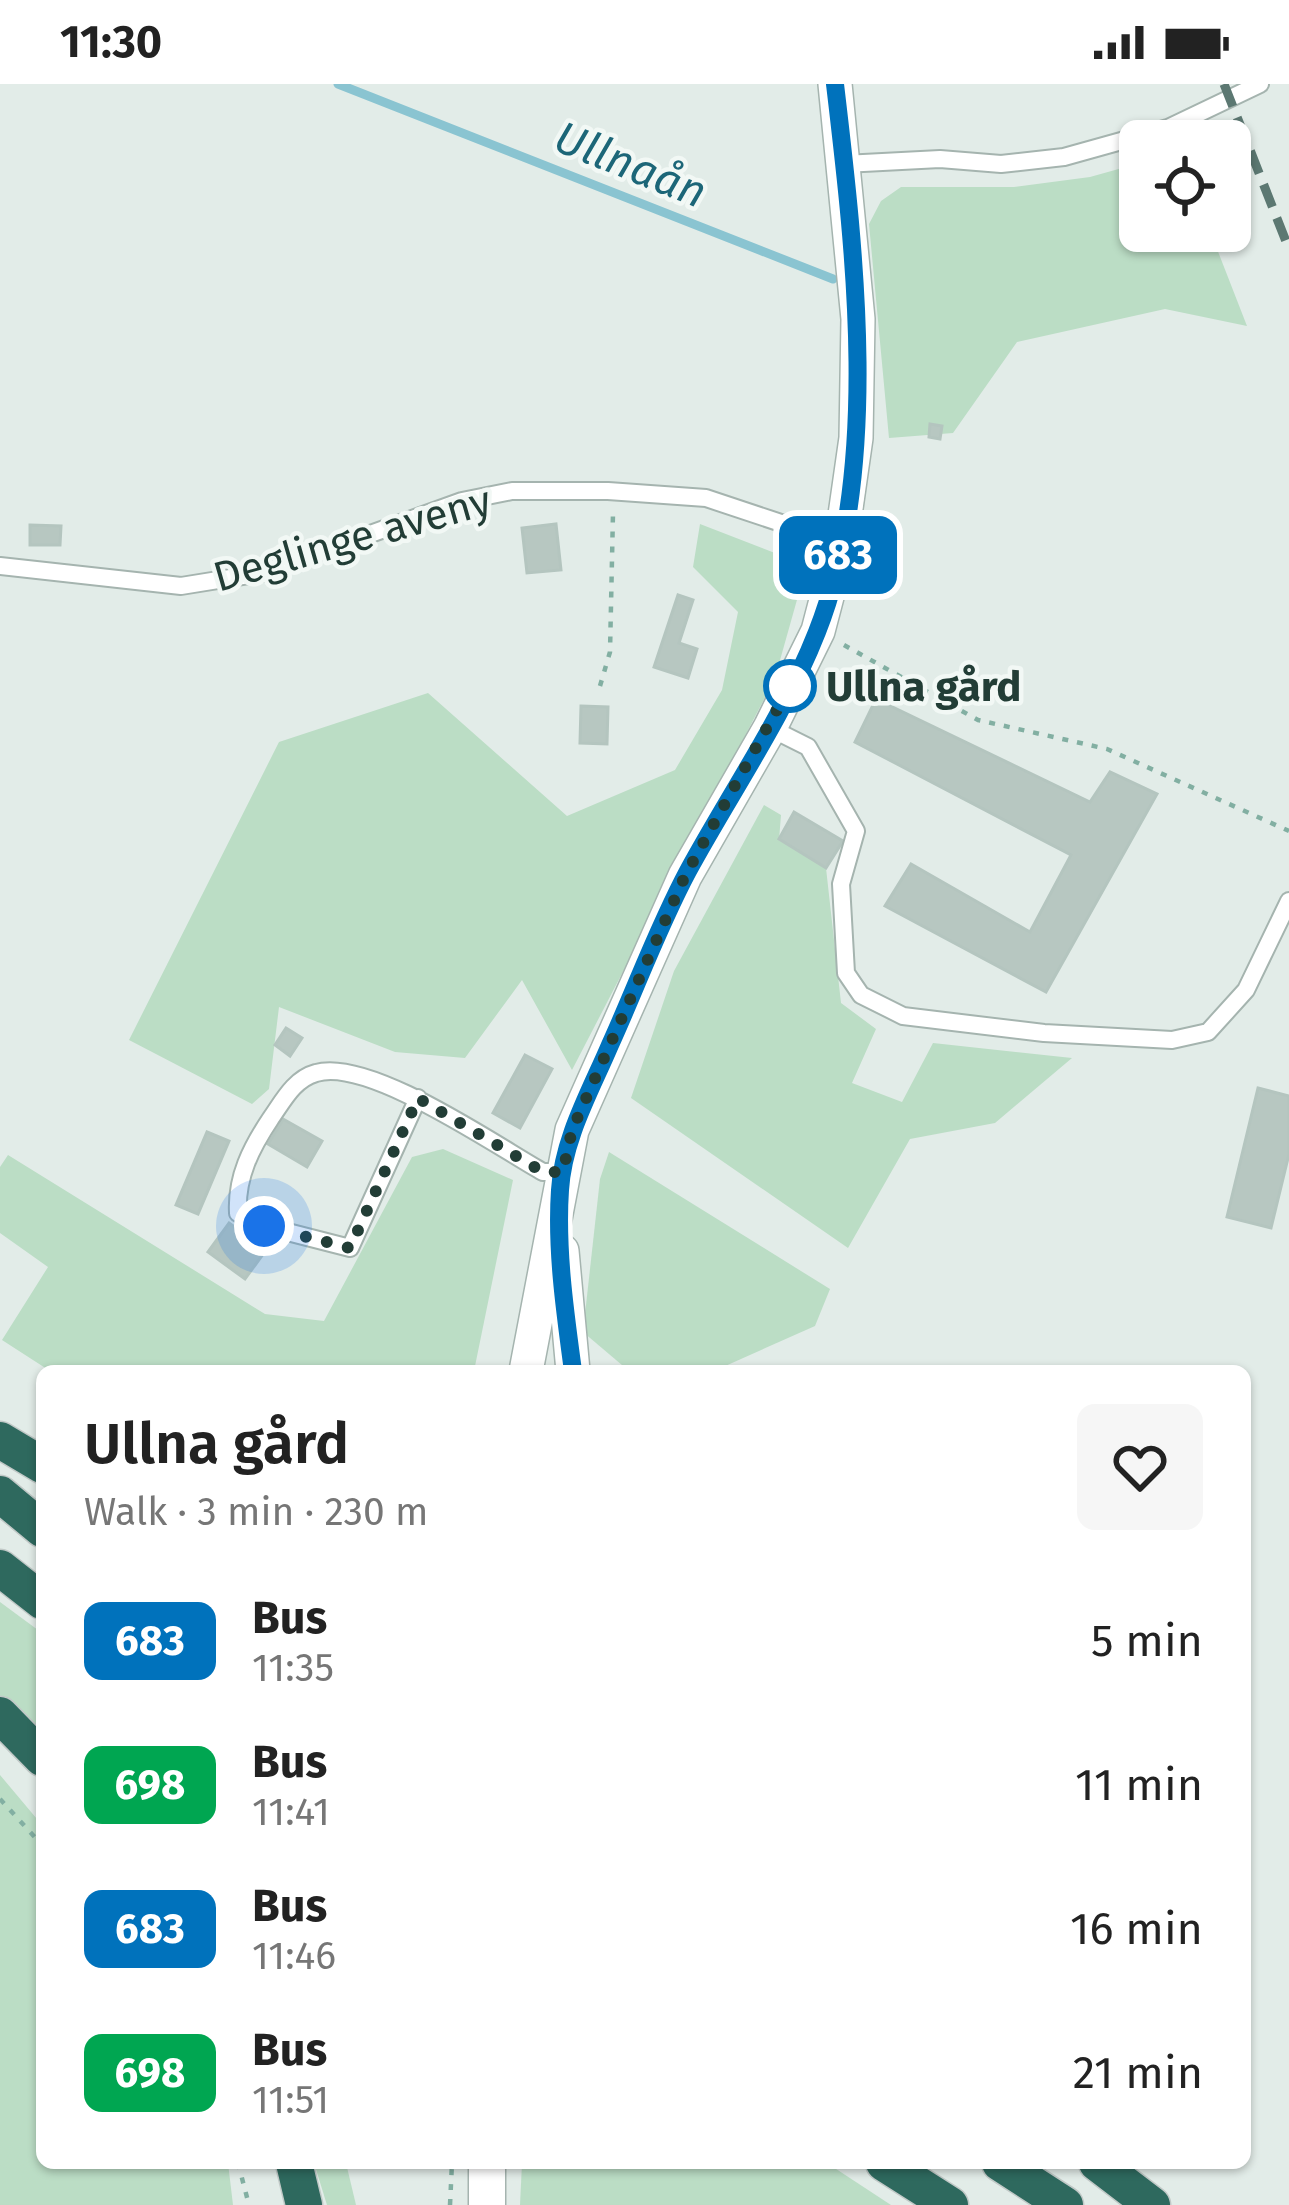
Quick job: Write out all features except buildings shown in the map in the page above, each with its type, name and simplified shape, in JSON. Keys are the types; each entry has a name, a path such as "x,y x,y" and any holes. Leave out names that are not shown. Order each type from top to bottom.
{"highway":[{"path":"0,1440 36,1461"},
{"path":"0,1495 36,1524"},
{"path":"0,1568 36,1596"},
{"path":"0,1715 36,1753"},
{"path":"295,2169 304,2205"},
{"path":"893,2169 950,2205"},
{"path":"1009,2169 1065,2205"},
{"path":"1105,2169 1152,2205"}],"street":[{"path":"527,1365 572,1130 685,876 770,728 818,631 841,543 856,438 858,319 835,84"},
{"path":"561,1181 565,1314 572,1365"},
{"path":"487,2169 487,2205"}],"lane":[{"path":"844,164 940,159 1001,164 1064,157 1168,128 1260,84"},
{"name":"Deglinge aveny","path":"0,566 181,586 262,573 462,501 512,491 706,498 841,543"},
{"path":"770,728 808,747 856,831 841,884 846,973 861,995 903,1016 1044,1033 1172,1040 1208,1032 1246,990 1289,902"},
{"path":"418,1098 350,1248 264,1226 238,1213 237,1189 255,1142 293,1085 316,1072 344,1071 418,1098 561,1181"}],"path":[{"path":"600,686 610,652 610,535 616,492"},
{"path":"818,631 978,721 1107,749 1289,831"},
{"path":"0,1799 36,1838"},
{"path":"240,2169 249,2205"},
{"path":"450,2205 452,2169"}],"green space":[{"path":"1119,169 1119,252 1218,252 1247,326 1165,309 1017,342 953,433 889,438 869,224 881,201 901,187 1014,187"},
{"path":"700,524 780,555 802,582 775,678 572,1070 522,980 465,1058 395,1052 279,1007 269,1089 252,1104 129,1040 279,742 428,693 567,816 675,770 722,690 738,612 693,567"},
{"path":"764,805 781,815 779,840 826,868 841,1003 876,1029 852,1083 902,1102 933,1043 1072,1058 995,1123 910,1139 848,1248 631,1098 674,971"},
{"path":"443,1149 513,1180 475,1365 41,1365 2,1340 48,1267 0,1233 0,1167 8,1155 265,1314 324,1321 412,1157"},
{"path":"609,1152 830,1289 815,1326 727,1365 622,1365 583,1332 600,1179"},
{"path":"0,1602 36,1629 36,1738 0,1701"},
{"path":"0,1775 36,1818 36,2169 229,2169 233,2205 0,2205"},
{"path":"316,2169 347,2169 356,2205 327,2205"},
{"path":"522,2169 836,2169 891,2205 520,2205"}],"waterway":[{"name":"Ullnaån","path":"338,84 833,279"}],"railway":[{"path":"1224,84 1289,249"}],"bus line":[{"name":"683","path":"572,1365 565,1314 560,1189 572,1130 685,876 770,728 818,631 841,543 856,438 858,319 835,84"}],"place":[{"name":"Ullna gård","path":"790,686"}],"route":[{"path":"264,1226 350,1248 418,1098 543,1172 563,1172 572,1130 685,876 790,686"}]}
